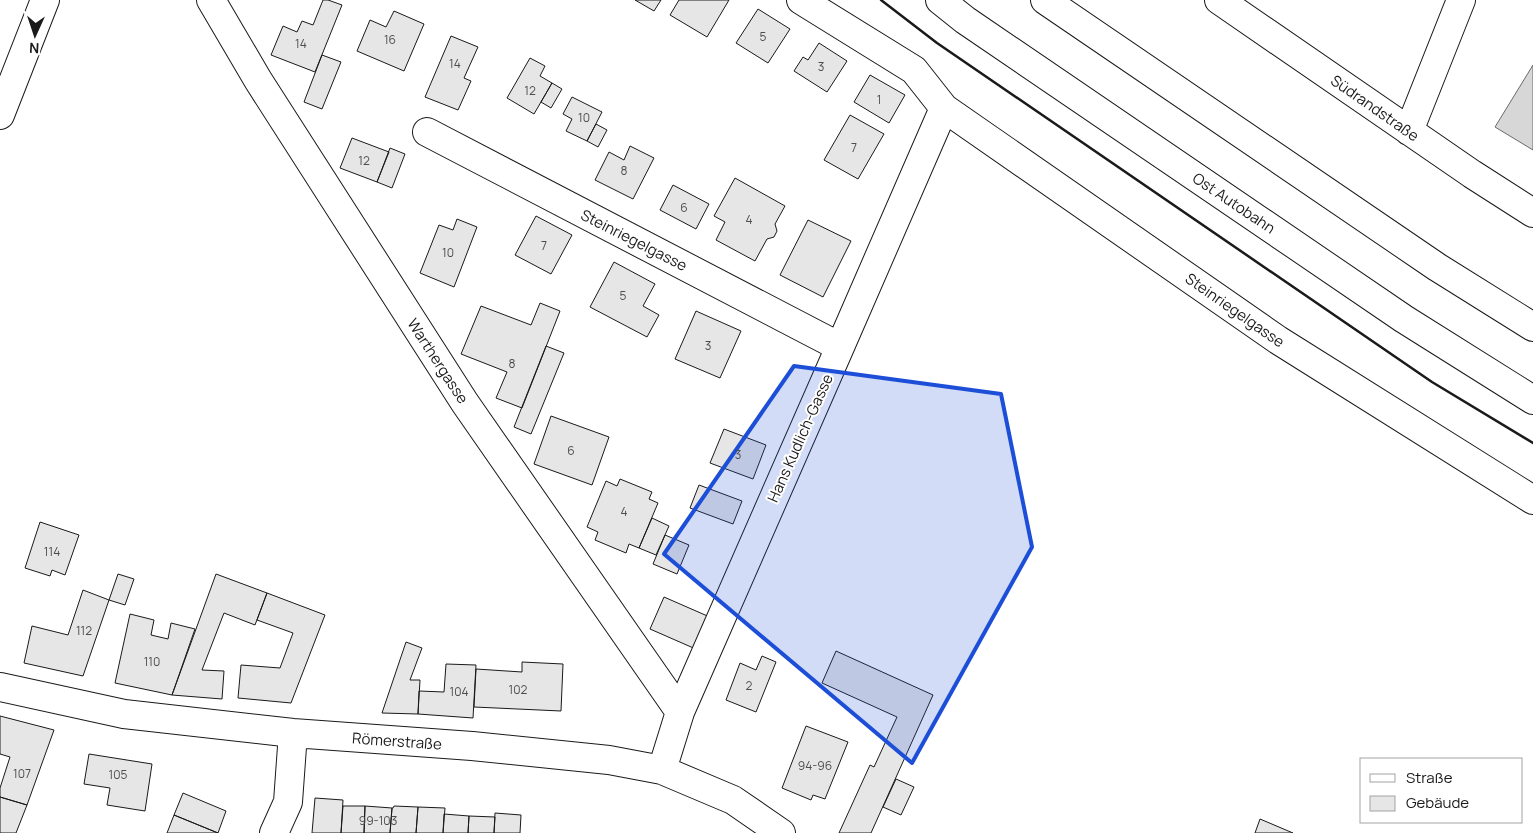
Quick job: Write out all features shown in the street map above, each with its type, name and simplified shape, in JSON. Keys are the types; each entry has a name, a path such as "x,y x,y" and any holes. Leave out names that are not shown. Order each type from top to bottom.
{"main road":[{"path":"0,115 45,0"},
{"name":"Warthergasse","path":"211,0 258,80 465,403 680,712"},
{"name":"Steinriegelgasse","path":"801,0 914,70 944,108 1278,340 1533,500"},
{"name":"Ost Autobahn","path":"940,0 974,26 1404,319 1533,400"},
{"path":"1045,0 1437,268 1533,327"},
{"name":"Südrandstraße","path":"1219,0 1472,174 1533,213"},
{"path":"1409,131 1462,0"},
{"name":"Hans Kudlich-Gasse","path":"662,770 680,712 944,108"},
{"name":"Steinriegelgasse","path":"427,132 840,347"},
{"name":"Römerstraße","path":"0,687 124,714 293,733 472,746 609,760 662,770 733,800 781,833"},
{"path":"274,833 288,802 293,733"}],"highlighted area":[{"path":"794,366 1001,394 1032,547 912,763 664,554"}],"shaded area":[{"path":"1533,65 1533,150 1495,127"}],"building":[{"path":"323,0 342,5 315,72 271,55 283,26 297,32 302,21 313,25"},
{"path":"635,0 661,0 654,11"},
{"path":"679,0 729,0 707,37 670,15"},
{"path":"758,9 790,29 768,63 736,43"},
{"path":"394,11 424,24 404,71 357,51 370,20 386,27"},
{"path":"451,36 478,47 464,78 471,81 458,110 425,97"},
{"path":"819,43 847,61 827,92 794,71 803,57 808,60"},
{"path":"322,55 341,62 322,109 304,102"},
{"path":"530,58 545,66 540,76 552,83 534,114 507,98"},
{"path":"870,75 905,95 889,123 854,102"},
{"path":"552,83 562,89 551,108 541,102"},
{"path":"572,97 602,112 587,141 566,131 572,119 563,114"},
{"path":"850,115 884,134 858,179 824,160"},
{"path":"596,124 607,130 598,147 587,141"},
{"path":"352,138 389,152 377,182 340,168"},
{"path":"630,146 654,158 633,199 595,180 609,152 624,160"},
{"path":"390,148 405,154 392,188 377,182"},
{"path":"735,178 785,206 775,224 777,231 774,237 767,239 755,261 716,240 725,222 714,216"},
{"path":"673,185 709,204 696,229 660,210"},
{"path":"536,216 572,235 551,274 515,255"},
{"path":"457,219 477,227 454,287 420,273 439,225 453,230"},
{"path":"808,220 851,241 823,297 780,275"},
{"path":"614,262 655,284 643,306 659,315 647,337 590,307"},
{"path":"540,303 560,311 522,408 496,398 507,372 461,354 481,306 531,325"},
{"path":"696,311 741,331 720,378 675,359"},
{"path":"546,346 564,353 531,434 514,427"},
{"path":"551,416 609,437 592,485 534,464"},
{"path":"724,429 766,445 753,479 710,463"},
{"path":"620,479 652,492 649,499 658,503 639,548 629,544 626,553 595,540 598,532 587,527 606,481 617,486"},
{"path":"699,485 742,501 733,524 690,508"},
{"path":"652,518 669,526 656,555 639,548"},
{"path":"40,522 79,535 65,575 52,570 50,576 25,568"},
{"path":"665,535 689,545 677,574 653,564"},
{"path":"118,574 134,579 125,605 109,600"},
{"path":"216,574 267,593 255,625 224,613 202,670 224,671 222,699 172,695"},
{"path":"83,590 109,600 83,676 24,663 32,626 68,635"},
{"path":"267,593 325,615 291,703 238,698 241,665 280,668 293,633 257,620"},
{"path":"664,597 712,618 698,650 650,629"},
{"path":"130,614 154,620 151,635 168,639 171,623 195,629 172,695 115,683"},
{"path":"406,642 422,648 410,680 420,680 418,714 382,713"},
{"path":"836,651 933,695 871,833 839,833 870,765 874,767 897,717 822,683"},
{"path":"762,656 776,662 756,712 726,700 740,663 756,670"},
{"path":"522,662 563,664 561,711 474,707 476,669 522,672"},
{"path":"446,664 476,665 473,718 418,714 419,691 444,692"},
{"path":"0,716 54,730 27,805 0,797 0,788 10,757 0,754"},
{"path":"806,726 848,742 825,799 813,795 811,800 782,788"},
{"path":"89,754 152,764 145,811 107,805 110,788 84,784"},
{"path":"896,779 914,787 901,815 883,807"},
{"path":"183,793 226,811 218,833 174,815"},
{"path":"0,797 27,805 16,833 0,833"},
{"path":"315,798 343,800 341,833 312,833"},
{"path":"343,806 365,806 364,833 341,833"},
{"path":"365,806 392,808 390,833 364,833"},
{"path":"394,806 418,807 416,833 390,833 392,808"},
{"path":"418,807 445,808 443,833 416,833"},
{"path":"495,813 521,815 520,833 494,833"},
{"path":"444,814 469,816 468,833 443,833"},
{"path":"174,815 218,833 167,833"},
{"path":"469,816 495,817 494,833 468,833"},
{"path":"1260,819 1293,833 1255,833"}],"wall":[{"path":"881,0 937,43 1432,382 1533,443"}]}
